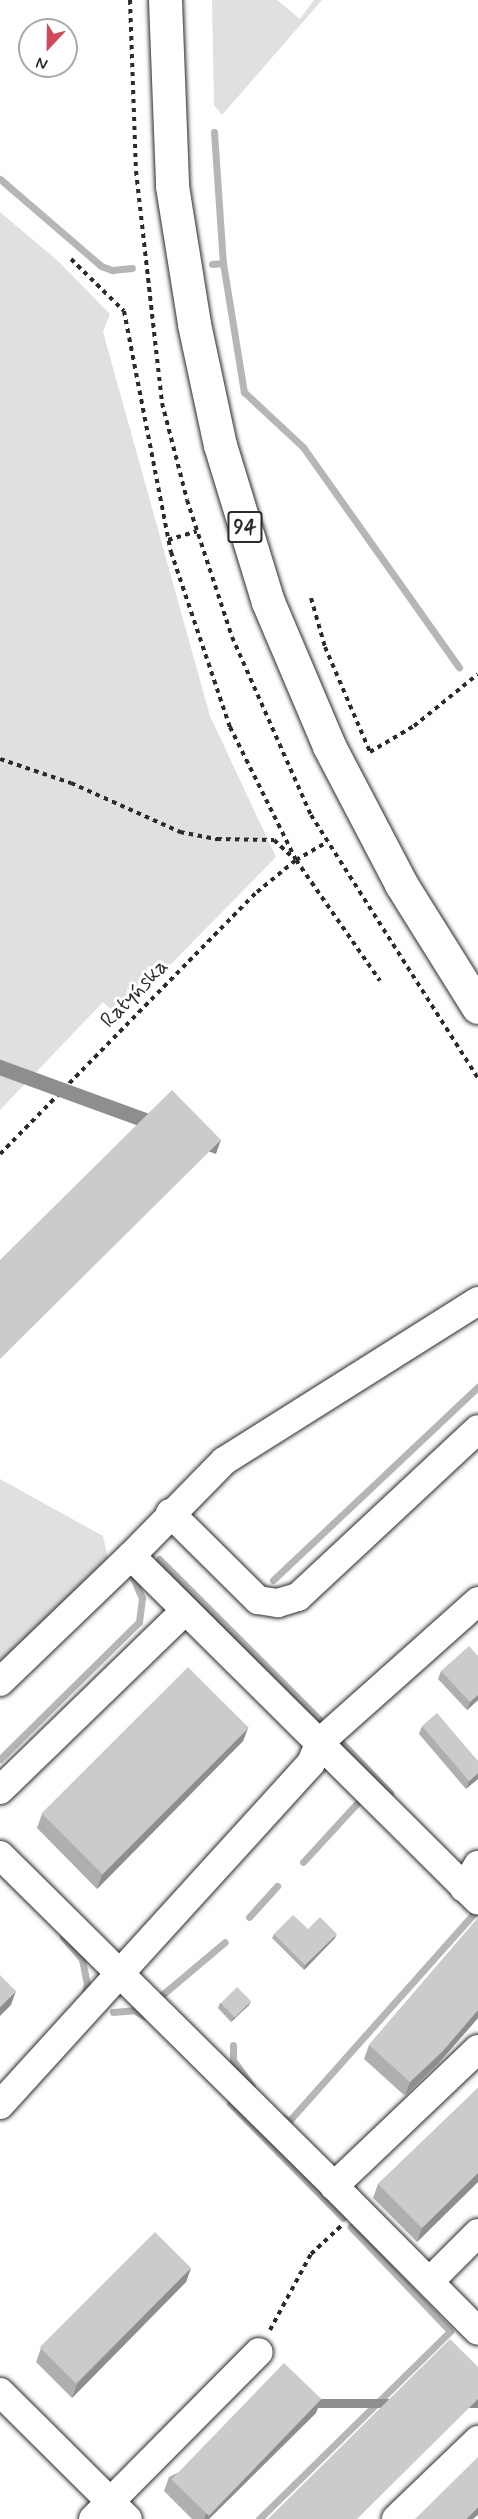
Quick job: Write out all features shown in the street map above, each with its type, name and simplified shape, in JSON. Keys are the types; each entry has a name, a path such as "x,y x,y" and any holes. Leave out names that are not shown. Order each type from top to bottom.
{"main road":[{"name":"94","path":"165,0 172,186 194,324 220,445 268,602 328,746 401,884 478,1007"}],"lane":[{"path":"0,1682 131,1556 170,1513 224,1461 478,1301"},
{"path":"170,1513 258,1600 278,1604 298,1597 478,1429"},
{"path":"131,1556 184,1612 473,1885"},
{"path":"0,2105 311,1763 320,1742 478,1601"},
{"path":"0,1790 184,1612"},
{"path":"0,1856 478,2331"},
{"path":"334,2186 478,2049"},
{"path":"430,2281 478,2233"},
{"path":"0,2392 110,2513 259,2352"},
{"path":"396,2519 478,2440"}],"path":[{"path":"71,259 124,311 168,540 231,727 296,860 380,981"},
{"path":"168,540 197,531"},
{"path":"311,598 325,647 370,752 414,726 478,674"},
{"path":"0,759 82,787 180,832 217,839 274,840 296,860"},
{"name":"Ratyńska","path":"0,1154 257,892 296,860 327,842"},
{"path":"259,2352 311,2254 338,2230 354,2206"}],"shaded area":[{"path":"212,0 277,0 300,19 314,0 322,0 222,115 214,105"},
{"path":"0,212 58,261 110,314 103,332 210,716 276,857 119,1017 103,1002 0,1110"},
{"path":"0,1479 103,1536 108,1558 0,1665"}],"building":[{"path":"172,1090 221,1140 0,1359 0,1260"},
{"path":"469,1646 478,1656 478,1695 470,1702 441,1671"},
{"path":"188,1667 249,1728 102,1874 42,1813"},
{"path":"437,1713 478,1761 478,1773 469,1781 422,1726"},
{"path":"293,1915 308,1929 320,1917 337,1934 305,1965 274,1934"},
{"path":"478,1918 478,2010 443,2051 410,2082 369,2045"},
{"path":"0,1975 16,1991 0,2007"},
{"path":"237,1987 251,2001 235,2017 221,2003"},
{"path":"478,2088 478,2173 422,2228 378,2184"},
{"path":"155,2232 191,2268 76,2383 40,2347"},
{"path":"450,2339 478,2367 478,2399 357,2519 268,2519"},
{"path":"284,2363 321,2399 209,2516 171,2480"},
{"path":"478,2457 478,2507 466,2519 415,2519"}],"waterway":[{"path":"214,132 223,263"},
{"path":"0,179 101,266 112,270 132,268"},
{"path":"212,264 223,263 244,392 303,447 459,667"},
{"path":"273,1580 478,1387"},
{"path":"159,1559 320,1720"},
{"path":"0,1759 139,1622 142,1598 134,1580"},
{"path":"341,1742 390,1793"},
{"path":"303,1862 361,1799"},
{"path":"249,1917 277,1886"},
{"path":"282,2117 289,2121 475,1912"},
{"path":"63,1937 82,1959 87,1984 84,1996"},
{"path":"162,1995 225,1942"},
{"path":"113,2012 134,2010 144,2016"},
{"path":"233,2045 233,2060 252,2086"},
{"path":"230,2103 343,2218"},
{"path":"259,2519 450,2331 351,2227"}]}
